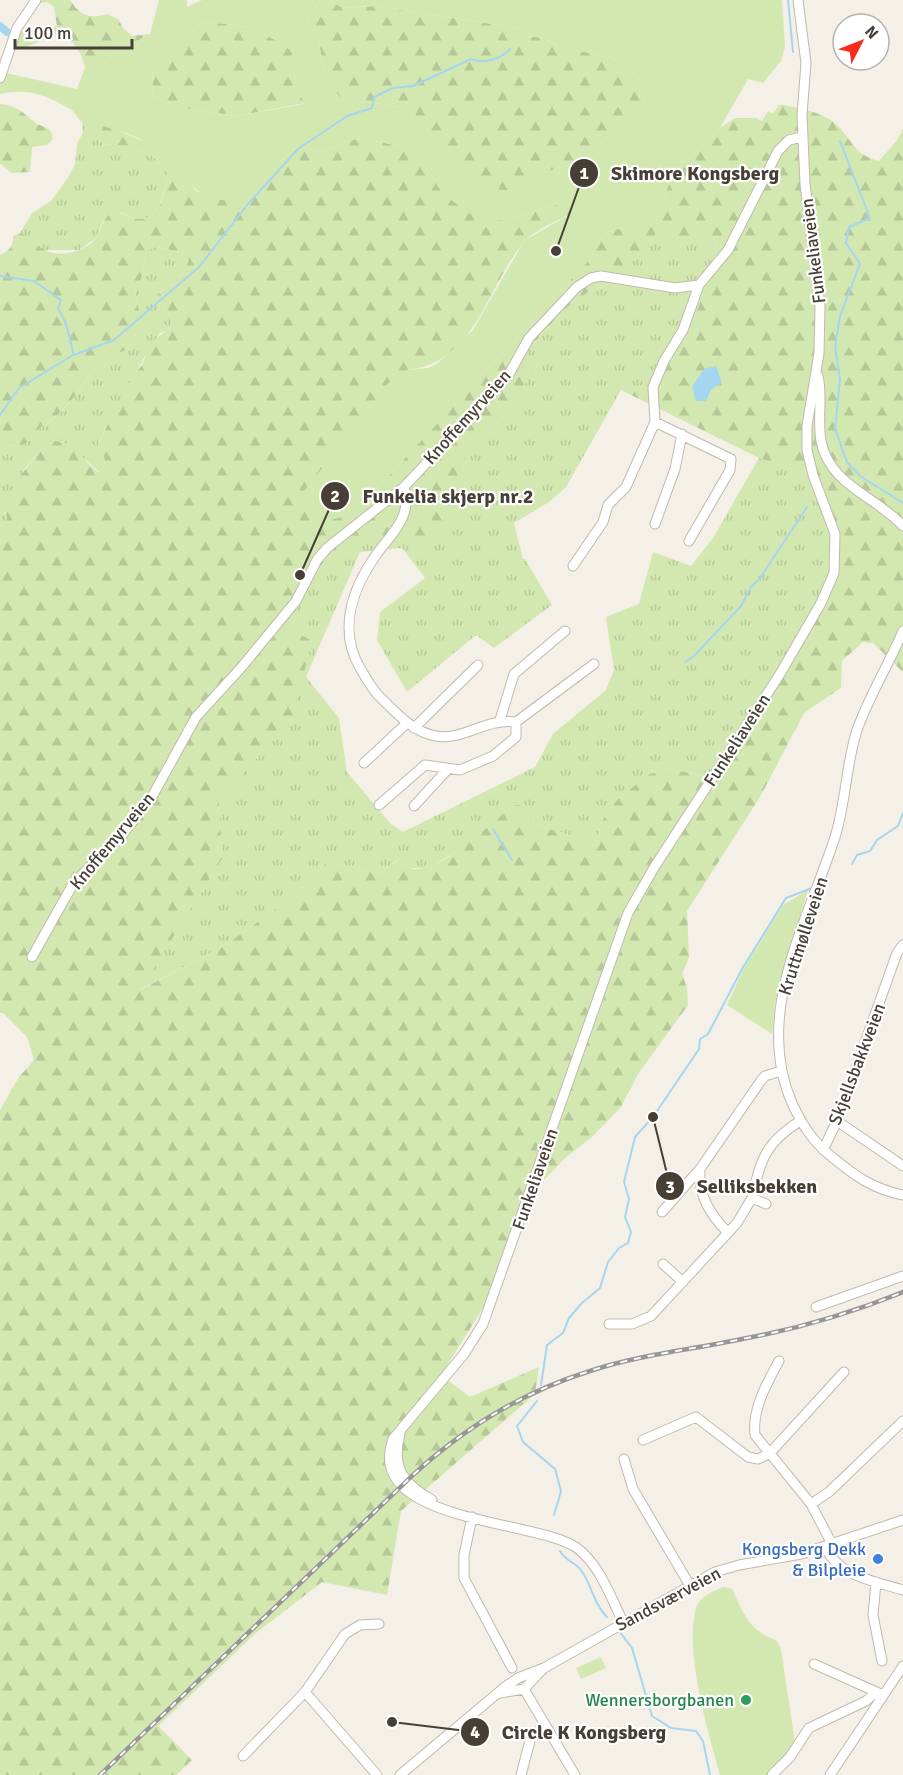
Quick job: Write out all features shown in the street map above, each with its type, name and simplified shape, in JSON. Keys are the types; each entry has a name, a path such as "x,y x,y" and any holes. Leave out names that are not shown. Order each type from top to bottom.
{"street":[{"path":"0,78 16,28 36,0"},
{"name":"Funkeliaveien","path":"623,1622 594,1566 578,1549 552,1536 462,1514 425,1496 401,1473 396,1454 401,1431 464,1354 483,1324 633,903 780,674 831,583 836,553 835,534 813,475 807,450 807,426 817,371 820,307 805,184 802,137 806,63 798,0"},
{"path":"573,566 603,522 608,505 626,487 655,422 653,387 664,361 683,330 699,285 728,250 778,151 789,140 802,137"},
{"name":"Knoffemyrveien","path":"32,957 73,884 123,834 153,795 196,717 296,602 317,560 327,548 404,487 508,376 529,338 577,287 591,278 609,276 675,288 699,285"},
{"path":"817,371 821,388 821,440 828,459 850,485 903,526"},
{"path":"655,422 732,459 730,470 689,541"},
{"path":"655,524 675,469 682,434"},
{"path":"404,487 407,498 404,515 392,538 365,571 352,602 347,627 353,656 375,692 410,726 438,736 453,736 500,720 516,722 523,720 594,663"},
{"path":"500,720 514,674 565,631"},
{"name":"Kruttmølleveien","path":"903,631 858,729 842,815 782,992 779,1044 781,1071 800,1121 807,1132 823,1150 860,1180 876,1188 903,1195"},
{"path":"364,763 410,726 478,665"},
{"path":"379,805 425,765 447,770 467,768 502,750 516,737 516,722"},
{"path":"414,806 447,770"},
{"name":"Skjellsbakkveien","path":"823,1150 837,1121 897,953 903,945"},
{"path":"662,1212 700,1169 759,1082 765,1076 781,1071"},
{"path":"609,1324 632,1324 647,1318 683,1282 729,1233 752,1198 761,1160 768,1147 782,1132 800,1121"},
{"path":"837,1121 903,1166"},
{"path":"700,1169 699,1187 704,1200 715,1219 729,1233"},
{"path":"752,1198 766,1204"},
{"path":"663,1264 683,1282"},
{"path":"816,1308 903,1276"},
{"path":"779,1361 768,1380 753,1421 755,1435 811,1503 828,1545 830,1559 839,1568 903,1590"},
{"path":"643,1440 696,1417 748,1457 758,1459 769,1454 844,1372"},
{"path":"811,1503 829,1492 903,1420"},
{"path":"624,1459 633,1489 689,1584"},
{"path":"472,1517 464,1555 464,1578 512,1668"},
{"name":"Sandsværveien","path":"400,1775 498,1694 522,1684 544,1668 689,1584 729,1567 784,1558 903,1520"},
{"path":"876,1581 873,1615 882,1661"},
{"path":"243,1756 305,1692 345,1634 360,1625 378,1624"},
{"path":"814,1664 880,1693"},
{"path":"830,1775 880,1693 903,1665"},
{"path":"522,1684 544,1727 575,1775"},
{"path":"305,1692 377,1775"},
{"path":"772,1775 790,1757 809,1728 880,1693"},
{"path":"521,1775 532,1736 544,1727"}],"green space":[{"path":"39,0 70,0 81,13 86,15 107,14 118,19 123,28 132,36 150,34 112,55 77,89 85,67 79,50 67,38 56,34 20,50 13,47 20,30 27,35 57,26 54,7 47,2 38,3"},
{"path":"159,0 187,0 187,7 202,0 320,0 307,21 318,39 327,84 345,102 366,101 411,110 429,132 477,175 500,190 522,190 544,173 579,161 639,111 646,95 646,83 612,57 564,48 543,38 528,36 518,28 375,6 344,8 327,0 782,0 785,47 781,61 763,83 748,79 720,128 672,174 664,199 636,233 617,229 603,234 589,260 352,515 334,519 314,507 305,497 305,490 394,376 407,370 428,368 438,363 473,330 524,241 582,207 567,201 506,221 475,217 444,195 427,169 406,147 358,138 322,152 298,146 259,183 226,200 214,199 193,187 146,143 135,136 99,124 40,95 28,92 0,94 0,74 6,73 77,89 112,55 150,34","holes":["202,22 249,28 268,36 292,51 296,85 304,104 237,116 182,108 152,96 153,68"]},
{"path":"320,0 327,0 344,8 375,6 518,28 528,36 543,38 564,48 612,57 646,83 646,95 639,111 579,161 544,173 523,190 500,190 477,175 429,132 411,110 366,101 346,103 327,84 318,39 307,21"},
{"path":"202,22 249,28 268,36 292,51 296,85 305,103 237,116 182,108 152,96 153,68"},
{"path":"0,104 18,110 52,134 53,139 47,145 32,147 30,172 12,173 0,164"},
{"path":"779,105 785,105 818,114 837,125 864,155 879,161 903,129 903,672 873,643 863,642 842,661 841,688 804,713 760,797 687,911 689,958 682,974 687,988 688,1005 638,1074 621,1107 593,1136 565,1158 526,1199 493,1292 441,1375 470,1397 539,1367 535,1394 401,1511 387,1595 322,1582 256,1633 158,1726 192,1760 176,1775 0,1775 0,1110 19,1077 34,1060 27,1037 3,1013 0,1013 0,527 7,521 5,504 11,498 20,497 16,481 46,443 63,442 76,450 99,472 105,467 104,456 98,444 132,377 142,365 151,342 166,331 172,322 169,313 156,296 182,274 189,254 157,247 146,251 143,274 135,291 141,321 130,348 119,353 109,353 70,402 52,420 39,429 28,442 12,446 0,444 0,255 10,248 13,236 20,233 49,252 64,254 80,250 93,242 105,220 112,213 119,212 140,219 154,213 159,206 167,172 153,156 129,146 104,144 93,137 72,110 145,142 166,158 196,191 221,200 259,183 298,146 322,152 358,138 406,147 427,169 444,195 506,221 567,201 583,207 542,228 523,243 510,261 477,321 449,354 430,365 407,370 352,515 589,260 603,234 617,229 664,199 672,174 720,128 735,118 756,118 762,121 768,111 773,114","holes":["657,232 675,243 700,233 715,240 716,254 707,271 705,292 688,330 659,382 621,390 759,458 806,473 813,492 826,506 834,544 831,581 712,778 671,769 649,774 616,801 602,821 595,846 535,824 520,805 514,805 465,846 422,869 410,868 399,860 378,874 328,861 294,896 224,946 140,990 222,859 219,800 292,719 312,641 281,624 338,541 427,536 441,524 458,496 464,463 472,444 507,414 532,373 527,350 565,309 588,292 615,282"]},
{"path":"82,123 93,137 104,144 129,146 153,156 167,172 163,193 156,211 150,216 142,219 133,218 121,212 103,221 96,238 79,250 44,250 20,233 32,213 51,201 69,176 75,164 77,144 83,132"},
{"path":"657,232 700,233 715,240 716,254 707,271 705,292 688,330 659,382 621,390 566,487 549,502 514,523 523,559 552,605 494,648 476,635 407,692 377,640 380,612 425,578 402,548 360,552 306,677 339,718 347,772 390,823 403,832 535,767 553,734 606,690 614,670 606,617 639,604 653,552 691,566 713,538 759,458 806,473 813,492 825,506 830,523 831,581 712,778 671,769 649,774 616,801 602,821 595,846 535,824 531,818 483,832 465,847 428,868 410,868 398,860 378,874 328,861 294,896 224,946 139,990 222,859 219,800 292,719 281,624 338,541 359,539 458,496 464,463 472,444 507,414 527,350 565,309 588,292 615,282"},
{"path":"156,247 189,254 188,262 183,274 156,296 169,313 172,322 166,331 160,333 146,354 98,443 104,456 105,467 100,472 62,441 46,443 22,472 20,497 5,512 7,521 0,527 0,444 16,446 28,442 39,429 61,412 109,353 119,353 130,348 141,321 135,291 143,274 146,251"},
{"path":"808,890 775,1002 772,1034 727,1005 743,970 783,905"},
{"name":"Wennersborgbanen","path":"724,1587 732,1589 748,1621 760,1632 777,1641 781,1649 795,1743 771,1775 720,1775 710,1737 695,1668 693,1626 696,1608 701,1600 711,1592"},
{"path":"601,1657 606,1668 581,1679 576,1668"}],"water":[{"path":"716,366 722,382 711,390 706,401 696,401 692,387 704,369"}],"waterway":[{"path":"788,0 793,52"},
{"path":"0,26 7,32"},
{"path":"0,276 34,281 61,300 58,309 66,325 74,355 114,340 199,267 248,204 298,149 347,116 372,108 374,97 393,88 413,86 471,59 486,61 497,58 510,49"},
{"path":"840,141 870,218 849,227 846,243 860,264 840,316 835,347 840,379 835,429 847,462 860,476 903,503"},
{"path":"0,415 19,388 73,355"},
{"path":"685,662 694,656 741,606 751,587 760,578 807,507"},
{"path":"852,864 857,855 870,851 877,840 898,826 903,813"},
{"path":"493,829 512,860"},
{"path":"541,1385 547,1345 563,1333 569,1318 600,1288 608,1262 619,1248 628,1243 631,1232 625,1217 629,1199 624,1182 635,1137 653,1117 699,1049 700,1039 708,1034 742,969 786,898 812,888"},
{"path":"537,1401 517,1426 523,1442 555,1469 561,1491 554,1515"},
{"path":"560,1551 581,1570 602,1612 607,1617"},
{"path":"619,1631 632,1648 652,1716 671,1728 696,1731 703,1741 710,1775"}],"railway":[{"path":"100,1775 413,1475 452,1442 494,1414 539,1390 606,1366 783,1330 864,1307 903,1292"}],"place":[{"name":"Skimore Kongsberg","path":"556,251"},
{"name":"Funkelia skjerp nr.2","path":"300,575"},
{"name":"Selliksbekken","path":"653,1117"},
{"name":"Kongsberg Dekk & Bilpleie","path":"878,1559"},
{"name":"Wennersborgbanen","path":"746,1700"},
{"name":"Circle K Kongsberg","path":"392,1722"}]}
